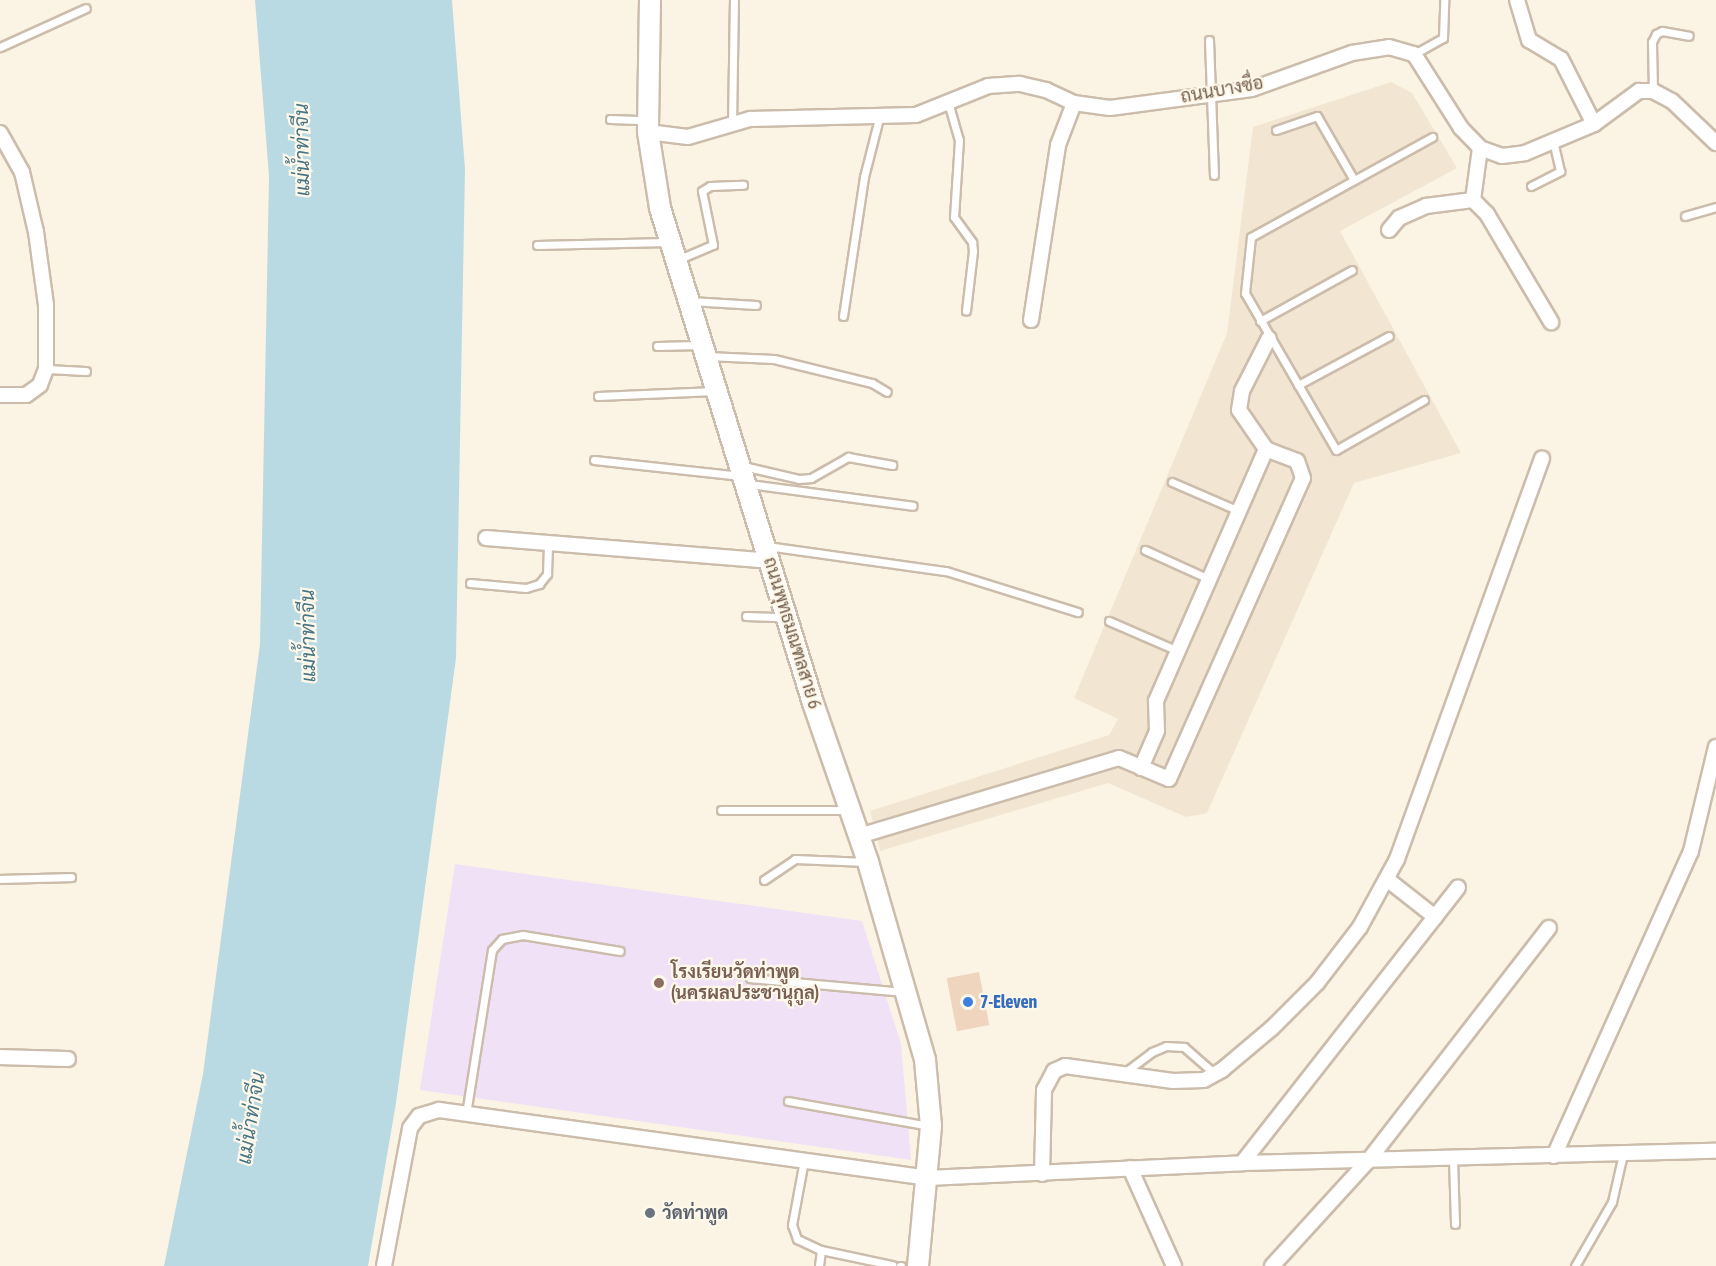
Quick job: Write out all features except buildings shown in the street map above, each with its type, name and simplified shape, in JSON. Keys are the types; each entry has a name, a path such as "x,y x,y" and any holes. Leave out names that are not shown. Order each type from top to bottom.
{"main road":[{"name":"ถนนพุทธมณฑลสาย 6","path":"650,0 648,126 654,182 669,242 766,553 860,836 908,993 931,1092 929,1178 918,1266"}],"street":[{"path":"1517,0 1529,40 1561,59 1594,124"},
{"name":"ถนนบางซื่อ","path":"648,126 688,136 765,118 879,118 916,115 988,86 1020,84 1046,90 1074,103 1110,108 1211,101 1372,48 1405,49 1414,54"},
{"path":"1414,54 1443,104 1479,152 1473,200"},
{"path":"1479,152 1502,156 1554,146 1594,124 1639,91 1653,91 1672,101 1716,143"},
{"path":"1032,320 1058,145 1074,103"},
{"path":"0,133 22,172 36,231 46,304 46,369 40,385 26,395 0,395"},
{"path":"1389,230 1399,218 1426,206 1473,200"},
{"path":"1473,200 1487,214 1551,322"},
{"path":"860,836 1119,758 1169,779 1303,478 1297,461 1266,449 1239,410 1242,391 1269,338"},
{"path":"1141,768 1157,731 1156,701 1266,449"},
{"path":"1042,1174 1044,1090 1048,1077 1065,1066 1173,1081 1204,1080 1215,1074 1272,1028 1317,983 1360,927 1388,880 1542,458"},
{"path":"486,538 766,553"},
{"path":"1554,1156 1691,850 1716,747"},
{"path":"1388,880 1435,917"},
{"path":"1242,1163 1458,888"},
{"path":"1272,1266 1368,1161 1549,928"},
{"path":"0,1057 68,1059"},
{"path":"384,1266 411,1128 419,1116 439,1110 929,1178 1242,1163 1716,1151"},
{"path":"1130,1168 1174,1266"}],"lane":[{"path":"732,124 734,0"},
{"path":"1414,54 1443,38 1444,0"},
{"path":"0,47 86,8"},
{"path":"1653,91 1652,42 1656,34 1662,31 1689,36"},
{"path":"1209,40 1210,130 1214,175"},
{"path":"948,102 959,140 954,217 972,242 973,251 966,311"},
{"path":"1276,130 1317,116 1354,180"},
{"path":"843,316 864,177 879,118"},
{"path":"610,119 648,126"},
{"path":"1424,400 1336,450 1269,338 1245,293 1251,237 1432,137"},
{"path":"1531,186 1556,175 1561,168 1554,146"},
{"path":"675,261 713,245 702,191 710,186 743,185"},
{"path":"1685,216 1716,207"},
{"path":"537,245 669,242"},
{"path":"1260,321 1352,270"},
{"path":"687,301 756,305"},
{"path":"1298,385 1389,336"},
{"path":"657,346 774,360 872,383 887,392"},
{"path":"46,369 86,371"},
{"path":"598,396 716,391"},
{"path":"594,460 799,479 811,478 848,457 892,465"},
{"path":"743,475 913,506"},
{"path":"1172,482 1239,511"},
{"path":"470,583 525,588 539,584 547,574 548,543"},
{"path":"1145,550 1209,579"},
{"path":"766,553 946,570 1078,612"},
{"path":"746,616 787,617"},
{"path":"1109,621 1178,651"},
{"path":"721,810 851,810"},
{"path":"764,880 795,859 868,862"},
{"path":"0,879 72,877"},
{"path":"466,1114 492,950 502,939 523,935 620,951"},
{"path":"750,978 908,993"},
{"path":"1122,1074 1152,1052 1166,1046 1184,1047 1198,1054 1215,1074"},
{"path":"788,1101 932,1126"},
{"path":"1575,1266 1612,1202 1623,1154"},
{"path":"1453,1159 1455,1224"},
{"path":"804,1160 792,1225 797,1239 821,1250 897,1266"},
{"path":"819,1266 821,1250"}],"shaded area":[{"path":"1391,82 1412,93 1457,168 1340,231 1461,453 1354,483 1207,813 1186,817 1108,783 880,851 870,811 1109,735 1118,719 1074,698 1227,333 1253,127"},
{"name":"โรงเรียนวัดท่าพูด (นครผลประชานุกูล)","path":"455,864 862,921 901,1044 911,1160 420,1090"}],"water":[{"name":"แม่น้ำท่าจีน","path":"255,0 452,0 465,169 456,658 396,1103 368,1266 164,1266 203,1074 260,644 269,176"}],"place":[{"name":"โรงเรียนวัดท่าพูด (นครผลประชานุกูล)","path":"659,983"},
{"name":"7-Eleven","path":"968,1002"},
{"name":"วัดท่าพูด","path":"650,1213"}]}
